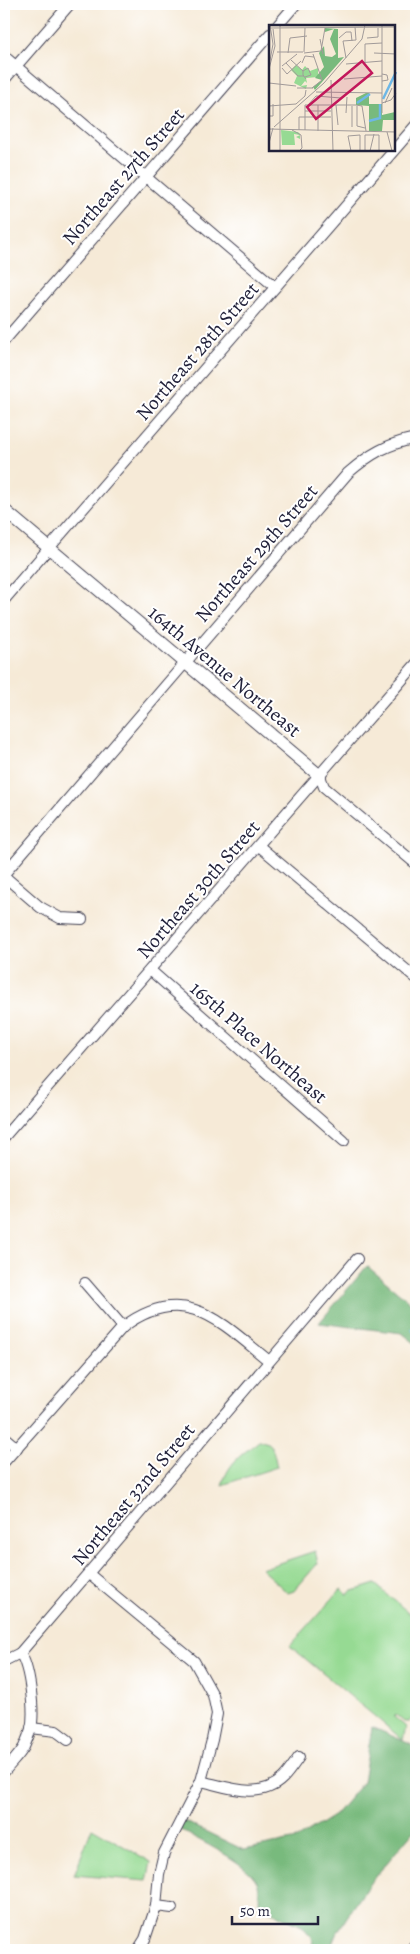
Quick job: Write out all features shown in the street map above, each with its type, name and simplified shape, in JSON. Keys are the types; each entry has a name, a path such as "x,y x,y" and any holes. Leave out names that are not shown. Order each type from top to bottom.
{"street":[{"path":"4,80 70,4"},
{"path":"278,25 296,4"},
{"name":"Northeast 27th Street","path":"4,341 269,35"},
{"path":"4,56 275,287"},
{"name":"Northeast 28th Street","path":"395,149 416,125"},
{"name":"Northeast 28th Street","path":"4,600 393,151"},
{"name":"Northeast 29th Street","path":"4,875 348,473 381,448 399,441 416,438"},
{"name":"164th Avenue Northeast","path":"4,510 320,776 324,787 416,864"},
{"name":"Northeast 30th Street","path":"4,1137 416,664"},
{"path":"259,846 416,978"},
{"path":"4,875 40,907 60,918 82,918"},
{"name":"165th Place Northeast","path":"150,970 344,1140"},
{"name":"Northeast 32nd Street","path":"20,1653 357,1259"},
{"path":"85,1283 123,1327"},
{"path":"4,1462 123,1327 139,1315 162,1307 186,1307 211,1316 229,1328 269,1361"},
{"path":"4,1437 17,1448"},
{"path":"89,1574 194,1661 213,1695 217,1714 201,1781 164,1853 159,1874 156,1906 145,1939 138,1950"},
{"path":"4,1661 20,1653 25,1660 31,1708 31,1728 23,1749 4,1772"},
{"path":"31,1728 56,1731 68,1740"},
{"path":"201,1781 255,1792 270,1787 282,1780 299,1756"},
{"path":"156,1906 172,1908"},
{"path":"411,1950 416,1943"}],"green space":[{"path":"367,1266 416,1307 416,1344 402,1333 319,1323"},
{"path":"259,1441 268,1443 274,1454 277,1467 222,1485 232,1465"},
{"path":"315,1551 318,1563 294,1591 288,1593 261,1569"},
{"path":"375,1584 416,1619 416,1715 410,1722 404,1722 396,1715 394,1717 406,1727 403,1740 290,1646 341,1589 348,1595 350,1592"},
{"path":"372,1727 410,1744 416,1749 416,1828 370,1883 334,1938 331,1950 314,1950 312,1937 302,1926 259,1906 257,1882 244,1867 179,1829 184,1821 244,1850 297,1839 335,1815 363,1782"},
{"path":"92,1828 151,1862 147,1881 74,1875"}]}
